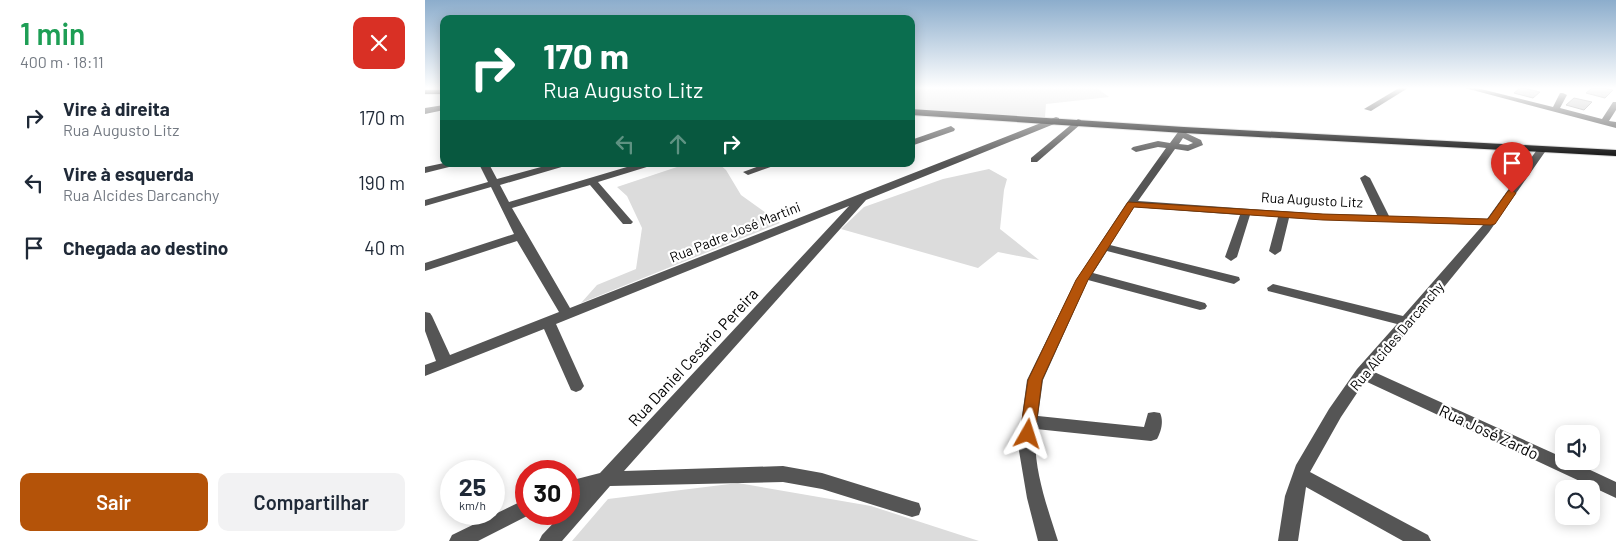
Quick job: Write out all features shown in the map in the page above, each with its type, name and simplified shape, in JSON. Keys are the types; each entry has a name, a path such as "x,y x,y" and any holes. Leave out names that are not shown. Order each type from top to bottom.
{"main road":[{"path":"933,113 1078,122 1179,136 1616,153"}],"street":[{"path":"1577,113 1610,118 1616,125"},
{"name":"Rua Padre José Martini","path":"425,371 1055,120"},
{"path":"1034,160 1078,122"},
{"path":"915,141 951,129"},
{"path":"1136,148 1179,136"},
{"path":"1048,541 1037,498 1027,444 1035,380 1085,275 1131,204 1179,136"},
{"name":"Rua Alcides Darcanchy","path":"1288,541 1294,496 1301,475 1335,413 1362,373 1408,322 1491,222 1542,149"},
{"path":"425,170 440,166"},
{"path":"487,167 496,183 505,207 567,315"},
{"path":"425,203 552,167"},
{"path":"505,207 636,167"},
{"path":"748,172 764,167"},
{"path":"1365,178 1380,206 1384,219"},
{"path":"591,180 627,222"},
{"name":"Rua Daniel Cesário Pereira","path":"549,541 863,198"},
{"name":"Rua Augusto Litz","path":"1131,204 1284,214 1491,222"},
{"path":"1231,257 1246,212"},
{"path":"1275,251 1284,214"},
{"path":"425,267 521,236"},
{"path":"1103,247 1234,280"},
{"path":"1085,275 1200,306"},
{"path":"1273,288 1408,322"},
{"path":"425,316 442,353 443,364"},
{"path":"548,322 576,386"},
{"name":"Rua José Zardo","path":"1362,373 1616,490"},
{"path":"1029,422 1151,434 1154,418"},
{"path":"580,486 605,479 783,474 822,481 912,509"},
{"path":"1301,475 1421,541"},
{"path":"459,541 515,513"}],"shaded area":[{"path":"982,113 1045,113 1045,117"},
{"path":"677,167 722,167 741,195 780,223 581,303 597,285 636,269 642,228 627,196 617,187"},
{"path":"989,169 1007,179 1000,229 1039,260 998,252 978,268 841,229 864,207 943,179"},
{"path":"738,483 871,506 979,541 572,541 608,499"}],"route":[{"path":"1028,434 1035,380 1082,280 1131,204 1323,217 1491,222 1512,193"}]}
